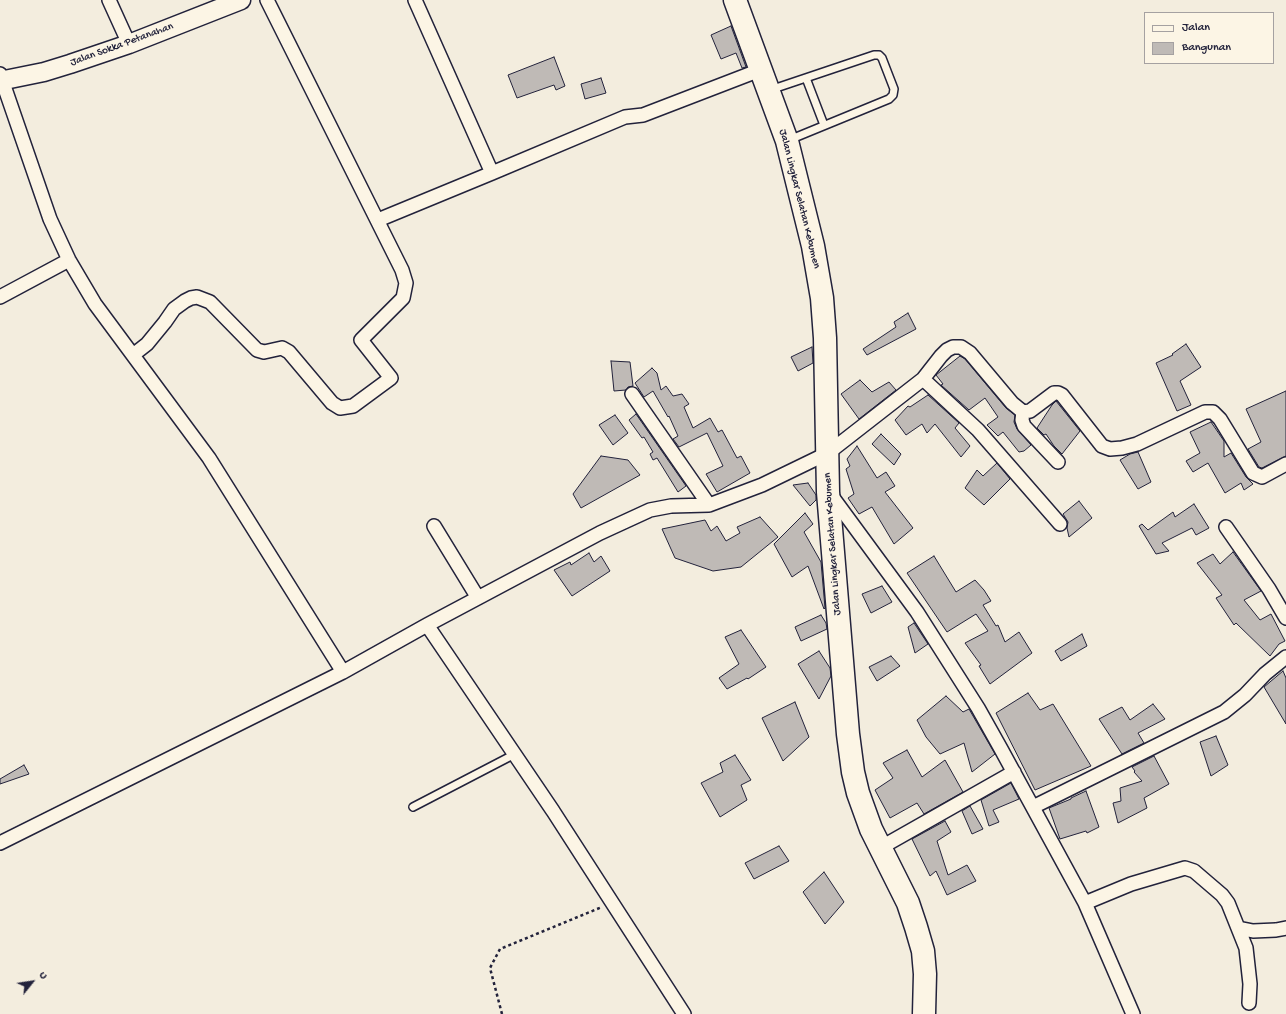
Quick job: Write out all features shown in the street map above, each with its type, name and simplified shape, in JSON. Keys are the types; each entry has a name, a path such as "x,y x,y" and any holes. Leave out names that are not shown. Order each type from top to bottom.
{"highway":[{"name":"Jalan Lingkar Selatan Kebumen","path":"735,0 787,141 814,246 822,298 825,338 828,492 847,726 853,772 858,793 870,829 908,903 923,951 925,974 924,1014"}],"main road":[{"name":"Jalan Sokka Petanahan","path":"1,78 44,72 129,44 241,0"}],"street":[{"path":"109,0 129,44"},
{"path":"133,355 147,344 174,309 185,301 197,297 210,302 256,350 264,352 275,348 282,348 289,352 332,403 340,408 344,409 353,406 391,378 361,340 403,298 406,283 402,270 267,0"},
{"path":"415,0 492,173"},
{"path":"378,220 624,117 643,115 760,70"},
{"path":"1,78 50,219 69,260 95,304 209,458 343,672"},
{"path":"0,297 69,260"},
{"path":"0,843 343,672 427,625 600,533 650,510 671,506 709,505 762,485 828,453 923,379 947,350 961,347 970,353 1012,403 1023,412"},
{"path":"923,379 978,430 1060,524"},
{"path":"1023,412 1030,410 1054,393 1058,393 1102,446 1110,449 1122,448 1137,444 1205,412 1212,412 1220,419 1252,474 1262,477 1286,464"},
{"path":"632,394 709,505"},
{"path":"1023,412 1022,420 1024,426 1058,462"},
{"path":"828,492 917,612 978,708 1085,903 1133,1014"},
{"path":"434,526 478,598"},
{"path":"1226,527 1269,589 1286,618"},
{"path":"427,625 515,754 684,1014"},
{"path":"1033,807 1224,712 1246,695 1265,674 1286,657"},
{"path":"880,848 1014,772"},
{"path":"1085,903 1131,884 1189,868 1226,899 1246,948 1249,1004"},
{"path":"1238,928 1253,931 1286,928"}],"lane":[{"path":"768,90 874,55 879,55 882,58 894,89 893,95 890,99 787,141"},
{"path":"806,78 824,126"},
{"path":"413,807 515,754"}],"path":[{"path":"502,1014 490,968 500,949 612,903"}],"building":[{"path":"731,26 746,67 742,68 736,53 721,59 711,35"},
{"path":"554,57 565,86 556,90 554,85 517,98 508,75"},
{"path":"601,78 606,93 585,99 581,84"},
{"path":"908,313 916,329 867,355 863,349 896,327 894,322"},
{"path":"1186,344 1201,367 1180,381 1191,405 1177,411 1156,363 1173,355 1172,354"},
{"path":"812,347 813,363 798,371 791,357"},
{"path":"960,356 965,359 1006,408 1015,415 1014,422 1017,429 1031,445 1024,451 1019,452 1003,432 998,436 987,425 998,417 985,398 969,410 941,385 943,384 936,375"},
{"path":"611,361 630,362 633,386 628,387 626,390 614,391"},
{"path":"652,368 657,373 661,390 666,386 673,396 682,394 689,404 684,407 693,428 710,418 718,432 722,430 737,458 741,456 750,473 717,492 706,474 723,466 707,433 679,447 673,439 678,436 669,416 668,417 653,391 644,397 635,383"},
{"path":"860,380 872,392 889,382 896,390 859,419 841,394"},
{"path":"1286,391 1286,456 1262,468 1259,467 1248,449 1261,442 1246,409"},
{"path":"928,395 959,423 955,428 970,446 961,457 935,424 927,433 922,424 906,435 895,420 908,406 910,407"},
{"path":"1056,401 1080,431 1062,454 1054,446 1046,434 1044,435 1037,428"},
{"path":"636,414 686,486 678,492 657,458 653,460 650,454 653,452 644,437 642,438 629,420"},
{"path":"615,415 628,433 613,445 599,425"},
{"path":"1211,422 1224,441 1224,457 1231,453 1246,477 1253,484 1244,490 1241,483 1225,493 1208,463 1193,472 1186,461 1200,453 1190,432"},
{"path":"881,434 901,454 894,465 872,444"},
{"path":"857,446 877,478 886,472 895,486 885,492 913,528 894,544 872,507 859,514 848,498 854,494 846,469 850,466 847,459"},
{"path":"1138,452 1151,482 1138,489 1120,460 1130,454"},
{"path":"601,456 628,460 640,475 581,508 573,494"},
{"path":"997,463 1010,479 984,505 965,488 977,470 983,476"},
{"path":"808,483 816,495 816,500 810,506 793,485"},
{"path":"1079,501 1092,518 1069,537 1067,528 1068,522 1063,514"},
{"path":"1194,504 1209,528 1196,535 1192,528 1162,543 1169,551 1156,554 1139,526 1142,524 1148,530 1173,512 1175,517"},
{"path":"805,513 813,524 804,532 821,562 824,609 808,566 792,577 774,544"},
{"path":"760,517 778,537 741,567 713,571 675,558 662,529 705,520 711,531 717,526 726,541 740,533 737,527"},
{"path":"1233,552 1261,591 1244,600 1260,620 1271,614 1285,641 1279,644 1270,656 1236,623 1234,625 1216,598 1222,595 1197,563 1213,554 1220,564"},
{"path":"589,553 594,562 601,556 610,571 572,596 554,570 570,562 571,565"},
{"path":"934,556 956,592 975,580 991,601 983,605 996,626 998,625 1005,642 1019,632 1032,653 990,684 979,666 981,665 965,643 988,631 976,614 947,632 907,573"},
{"path":"882,586 892,602 871,613 862,594"},
{"path":"821,615 826,623 827,629 801,641 795,627"},
{"path":"914,623 928,644 915,653 908,627"},
{"path":"741,630 766,667 748,679 747,678 727,689 719,678 739,664 725,637"},
{"path":"1082,634 1087,646 1061,661 1055,651"},
{"path":"819,651 830,668 831,676 819,699 798,664"},
{"path":"891,656 900,666 877,681 869,667"},
{"path":"1283,671 1286,678 1286,724 1264,687"},
{"path":"1028,693 1040,710 1053,704 1091,766 1035,790 996,713"},
{"path":"946,696 963,712 969,709 995,754 972,772 964,743 940,754 926,737 917,720"},
{"path":"795,702 809,737 783,761 762,718"},
{"path":"1153,704 1165,719 1138,733 1144,743 1122,754 1099,719 1122,707 1130,720"},
{"path":"1216,736 1228,765 1211,776 1200,742"},
{"path":"907,750 922,777 945,760 963,792 924,814 917,803 890,818 875,790 893,778 883,763"},
{"path":"735,755 751,780 741,785 747,800 720,817 701,783 723,772 720,763"},
{"path":"1154,756 1169,784 1144,798 1147,808 1118,823 1113,803 1121,801 1120,788 1142,781 1134,772 1135,771 1132,767"},
{"path":"24,765 29,774 0,784 0,779"},
{"path":"1011,783 1019,799 993,810 999,822 989,826 981,800"},
{"path":"1086,791 1099,827 1087,833 1086,831 1060,839 1049,808"},
{"path":"970,806 983,829 972,834 962,811"},
{"path":"945,821 951,832 937,841 948,875 967,865 976,881 947,895 936,871 930,876 912,839"},
{"path":"779,846 789,861 754,879 745,863"},
{"path":"824,872 844,902 825,924 803,892"}]}
